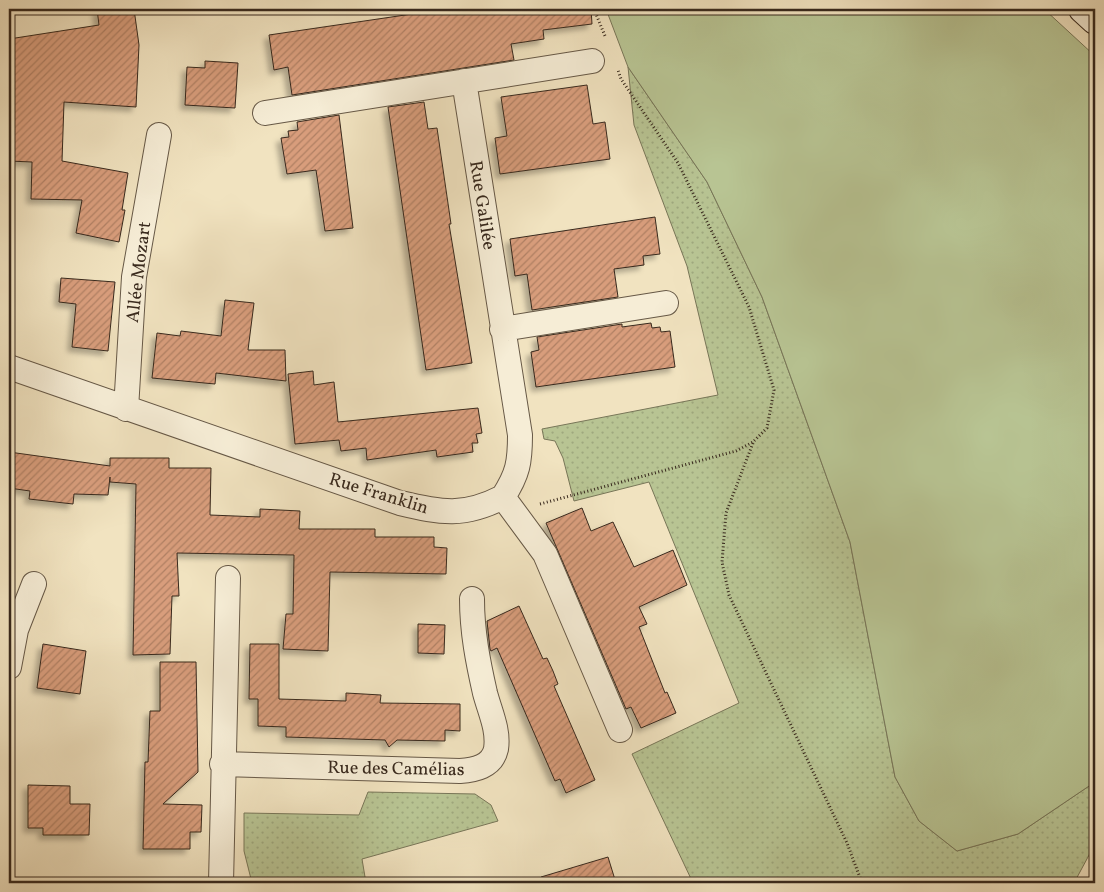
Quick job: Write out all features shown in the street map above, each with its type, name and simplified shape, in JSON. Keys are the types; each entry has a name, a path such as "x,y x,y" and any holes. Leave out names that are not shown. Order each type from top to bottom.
{"street":[{"path":"1083,9 1095,20"},
{"path":"265,113 592,61"},
{"name":"Rue Galilée","path":"464,81 520,435 520,458 515,478 504,497"},
{"name":"Allée Mozart","path":"126,409 134,277 159,136"},
{"path":"502,329 666,303"},
{"name":"Rue Franklin","path":"9,367 126,409 400,502 434,511 460,511 482,508 504,497"},
{"path":"504,497 545,554 620,730"},
{"path":"221,883 222,764 228,578"},
{"path":"9,667 16,630 34,584"},
{"name":"Rue des Camélias","path":"222,764 460,771 474,770 489,763 496,751 496,732 475,646 472,599"}],"path":[{"path":"753,442 726,513 722,562 729,595 847,843 862,883"}],"green space":[{"path":"606,9 1044,9 1095,56 1095,782 1018,834 957,851 919,821 895,777 850,542 762,297 707,182 628,67"},
{"path":"628,67 707,182 762,297 850,542 895,777 919,821 957,851 1018,834 1095,782 1095,844 1074,883 693,883 632,754 739,703 649,482 574,501 563,458 555,441 544,439 542,429 718,395 687,266 634,125"},
{"path":"368,792 475,794 491,805 498,821 362,859 366,883 252,883 244,851 244,813 359,815"}],"building":[{"path":"97,9 134,9 139,45 136,107 64,102 62,161 128,173 122,210 125,210 119,242 76,233 82,200 31,199 32,162 9,161 9,39 99,25"},
{"path":"446,9 591,9 592,24 543,30 544,39 511,44 514,60 292,95 288,67 274,70 269,35"},
{"path":"205,61 238,63 235,108 185,105 187,67 205,68"},
{"path":"587,85 593,124 605,122 610,159 500,174 495,138 507,136 501,97"},
{"path":"424,102 428,129 437,128 451,224 449,224 472,363 426,370 388,107"},
{"path":"339,115 353,228 325,231 316,170 287,174 281,138 289,137 288,131 298,130 297,122"},
{"path":"655,217 660,254 643,256 644,265 614,269 618,297 532,310 527,274 515,276 510,239"},
{"path":"61,278 115,282 108,351 72,347 76,304 59,302"},
{"path":"225,300 254,303 248,350 285,350 286,381 216,373 215,384 152,378 157,333 180,336 181,331 221,336"},
{"path":"651,323 652,328 660,327 661,332 670,331 675,367 536,387 531,352 539,350 537,337 622,324 622,327"},
{"path":"313,371 314,385 334,382 338,422 478,408 482,433 476,434 478,443 472,443 473,452 437,457 436,450 367,460 366,448 341,451 339,440 295,444 288,374"},
{"path":"9,452 110,466 110,458 169,458 169,468 211,468 210,515 260,517 260,509 300,511 299,529 375,529 375,537 434,537 434,547 447,548 446,574 330,572 328,651 283,649 286,614 293,614 294,555 177,553 179,596 172,596 170,654 133,655 136,484 110,482 110,477 108,495 74,494 73,504 29,499 30,491 9,488"},
{"path":"582,508 591,531 613,522 634,567 673,550 687,585 639,607 647,624 639,627 665,693 667,692 676,713 641,728 631,707 626,709 546,523"},
{"path":"519,606 543,659 547,658 553,671 558,684 554,686 595,780 566,793 560,779 555,781 497,648 491,651 490,649 487,621"},
{"path":"418,624 445,625 444,654 418,653"},
{"path":"43,644 86,651 80,694 37,688"},
{"path":"250,644 279,644 279,699 346,701 346,693 381,695 380,703 460,704 460,731 445,730 445,741 397,740 389,747 385,740 286,737 286,727 258,726 258,699 249,699"},
{"path":"160,662 196,662 198,772 163,804 202,805 201,832 190,832 190,849 143,849 145,762 148,762 150,711 160,711"},
{"path":"28,785 70,786 70,804 90,804 89,835 43,835 43,828 28,828"},
{"path":"608,857 616,883 542,883 541,877"}]}
